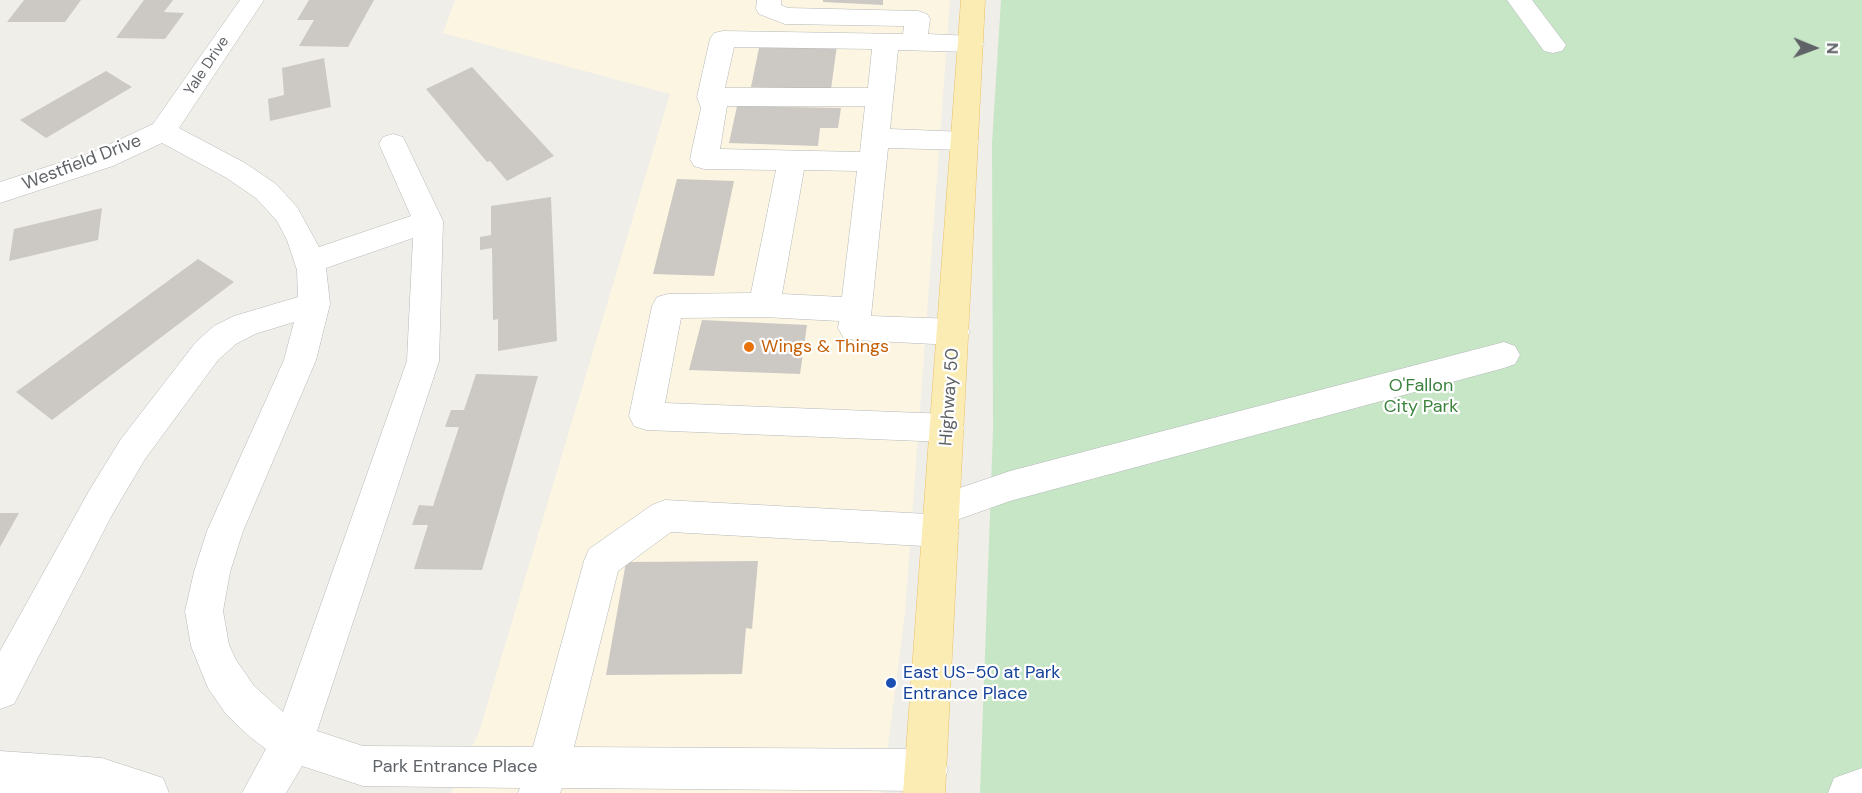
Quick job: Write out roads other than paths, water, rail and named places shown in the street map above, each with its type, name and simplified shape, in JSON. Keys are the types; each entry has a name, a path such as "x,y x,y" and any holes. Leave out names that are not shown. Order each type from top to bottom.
{"main road":[{"name":"Highway 50","path":"926,782 973,0"}],"street":[{"name":"Yale Drive","path":"163,131 252,0"},
{"path":"769,0 768,9 785,16 902,27 971,44"},
{"path":"781,0 783,5 792,9 891,12 902,27"},
{"path":"1519,0 1553,45"},
{"path":"902,27 723,39 710,98 714,108 704,159 792,160 965,141"},
{"path":"902,27 879,97 854,328 954,332"},
{"path":"710,98 879,97"},
{"name":"Westfield Drive","path":"0,193 103,159 163,131"},
{"name":"Park Entrance Place","path":"163,131 234,170 266,191 287,214 302,240 312,270 314,304 300,360 225,531 212,572 204,611 210,646 222,674 240,700 264,723 293,743 363,766 544,780 926,782"},
{"path":"263,793 293,743 423,361 428,221 393,144"},
{"path":"764,305 792,160"},
{"path":"309,262 428,221"},
{"path":"0,690 101,502 133,449 207,351 225,335 245,325 314,304"},
{"path":"857,310 764,305 668,306 646,416 948,428"},
{"path":"544,780 602,561 665,516 942,520 1010,486 1504,355"},
{"path":"0,772 102,779 148,793"},
{"path":"1849,793 1862,789"}],"place":[{"name":"Wings & Things","path":"749,347"},
{"name":"East US-50 at Park Entrance Place","path":"891,683"}],"park label":[{"name":"O'Fallon City Park","path":"1421,396"}]}
